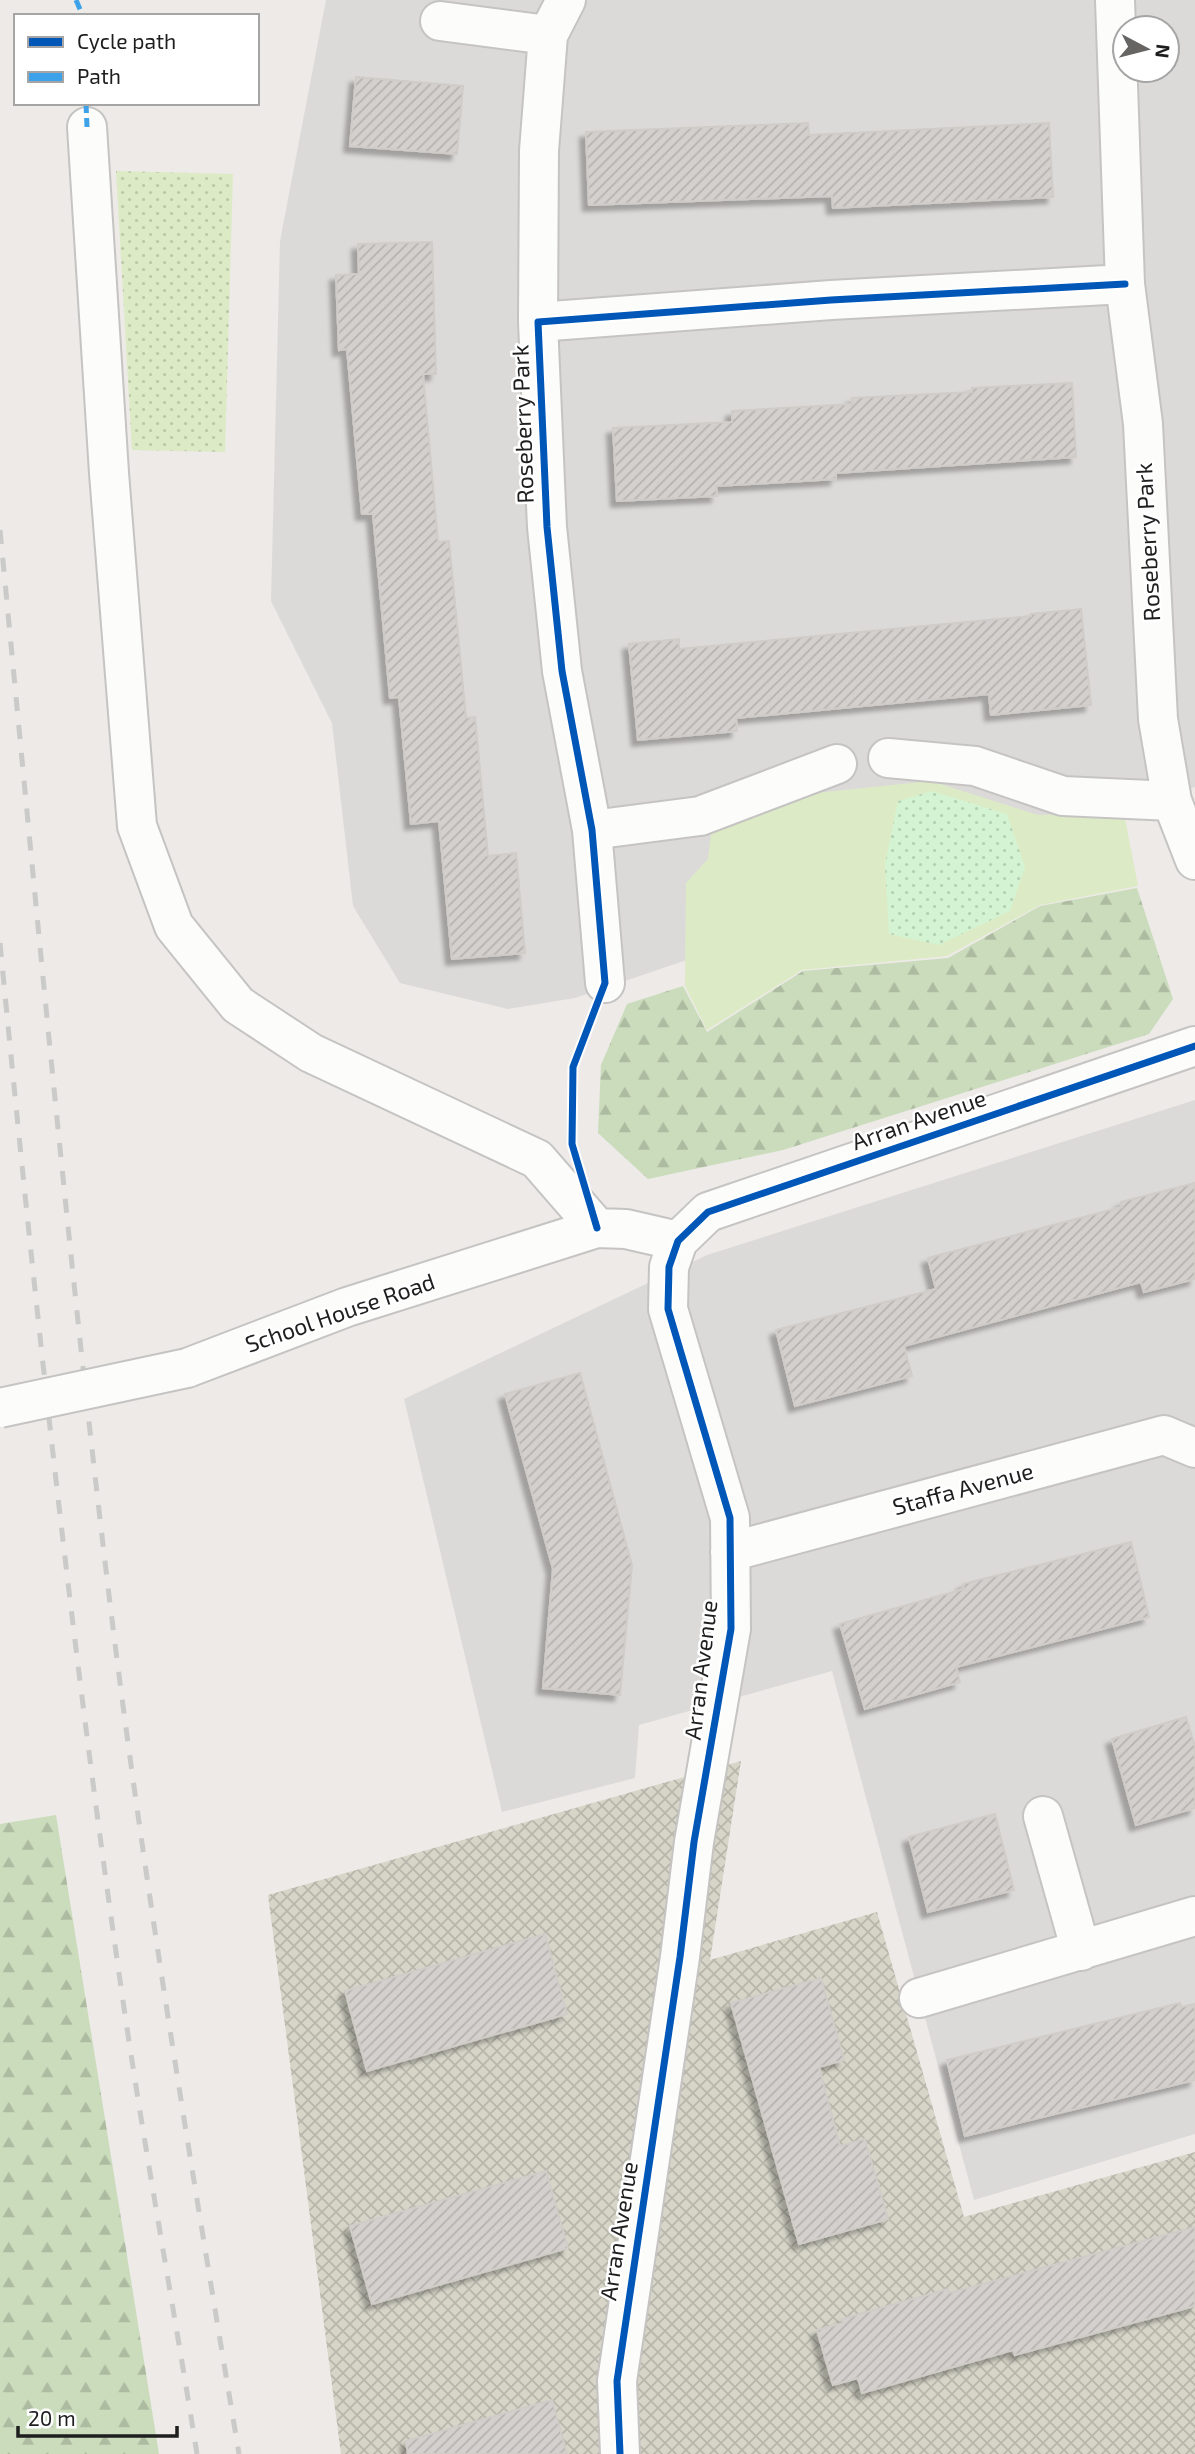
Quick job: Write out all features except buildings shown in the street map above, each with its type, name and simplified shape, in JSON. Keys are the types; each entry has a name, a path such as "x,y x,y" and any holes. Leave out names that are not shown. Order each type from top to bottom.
{"street":[{"name":"Roseberry Park","path":"566,0 548,36 539,151 538,322 547,527 562,671 592,830 605,983"},
{"name":"Roseberry Park","path":"1115,0 1125,284 1143,424 1158,719 1172,801 1195,860"},
{"path":"440,21 548,36"},
{"path":"87,127 109,473 137,826 174,926 238,1005 311,1053 537,1159 597,1228"},
{"name":"Roseberry Park","path":"538,322 831,300 1125,284"},
{"path":"888,758 975,766 1063,796 1172,801"},
{"path":"592,830 700,817 837,764"},
{"name":"Arran Avenue","path":"620,2454 617,2381 680,1957 694,1842 730,1629 730,1518 668,1309 669,1267 678,1241 708,1212 1195,1046"},
{"name":"School House Road","path":"0,1408 187,1368 347,1307 597,1228 626,1229 678,1241"},
{"name":"Staffa Avenue","path":"730,1552 1164,1435 1195,1448"},
{"path":"1043,1816 1081,1951"},
{"path":"919,1998 1195,1916"}],"shaded area":[{"path":"326,0 1195,0 1195,787 575,998 508,1009 400,983 353,906 332,723 271,601 280,241"},
{"path":"1195,1100 1195,2134 974,2200 832,1671 639,1725 635,1778 502,1812 404,1399 707,1255"},
{"path":"741,1761 710,1960 877,1912 964,2217 1195,2152 1195,2454 341,2454 268,1895"}],"green space":[{"path":"116,171 233,174 225,452 132,450"},
{"path":"931,781 1038,815 1124,813 1138,886 1040,905 947,956 802,970 707,1030 685,986 686,883 708,859 711,834 796,795"},
{"path":"932,791 1007,814 1025,867 1010,911 939,945 889,934 885,864 898,801"},
{"path":"1137,888 1173,999 1149,1034 783,1150 648,1179 598,1133 601,1065 627,1004 683,986 707,1032 803,971 948,958 1040,906"},
{"path":"56,1815 159,2454 0,2454 0,1824"}],"railway":[{"path":"0,530 64,1191 108,1587 152,1913 239,2454"},
{"path":"0,943 40,1340 104,1869 197,2454"}],"marked path":[{"path":"76,0 82,14"},
{"path":"86,105 87,127"}],"cycle path":[{"path":"597,1228 572,1144 573,1067 605,983 592,830 562,671 547,527 538,322 831,300 1125,284"},
{"path":"620,2454 617,2381 680,1957 694,1842 731,1629 730,1518 668,1309 669,1267 678,1241 708,1212 1195,1046"}]}
